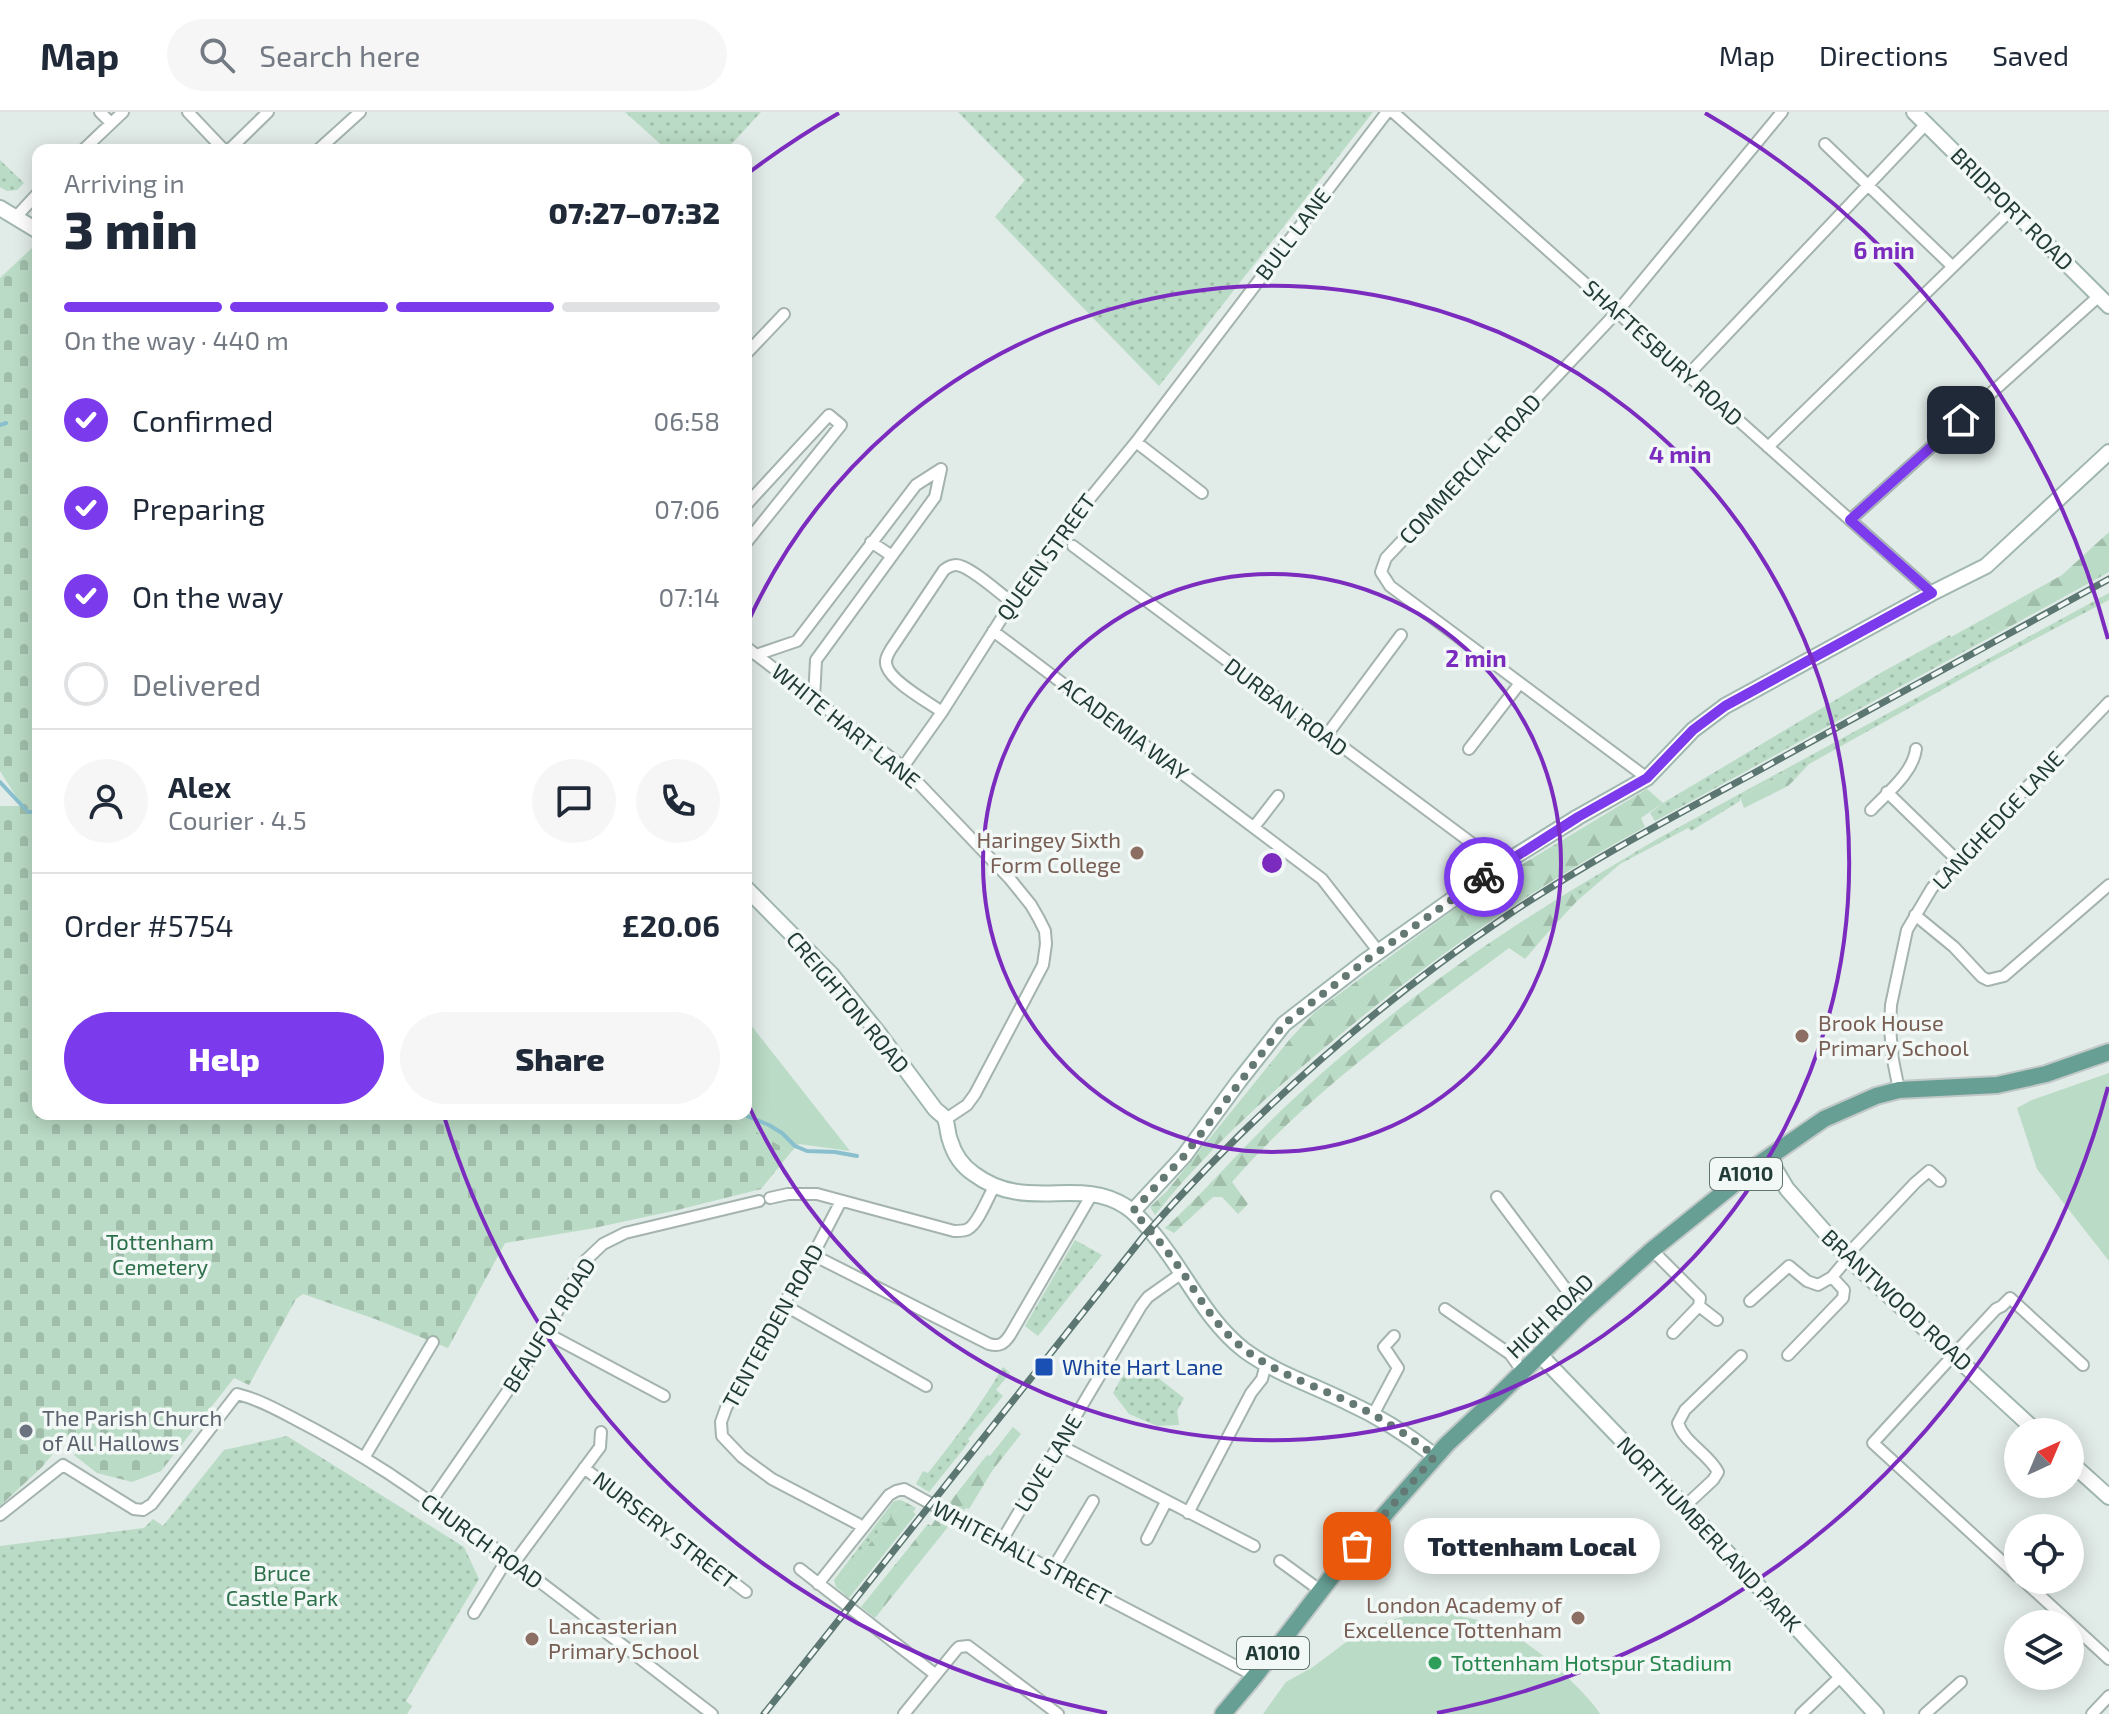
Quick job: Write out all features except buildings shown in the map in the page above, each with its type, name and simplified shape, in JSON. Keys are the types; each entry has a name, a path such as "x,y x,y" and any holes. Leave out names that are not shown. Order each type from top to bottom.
{"main road":[{"name":"HIGH ROAD","path":"1223,1714 1371,1529 1435,1456 1583,1312 1730,1185 1824,1119 1863,1101 1899,1090 1997,1085 2046,1074 2109,1052"}],"street":[{"path":"100,112 111,123"},
{"path":"89,144 123,112"},
{"path":"188,112 221,144"},
{"path":"233,144 268,112"},
{"path":"328,144 360,112"},
{"name":"BULL LANE","path":"1201,356 1387,112"},
{"name":"SHAFTESBURY ROAD","path":"1393,112 1932,593"},
{"name":"COMMERCIAL ROAD","path":"1647,778 1390,586 1381,572 1386,558 1617,312 1782,112"},
{"name":"BRIDPORT ROAD","path":"1914,112 2104,301"},
{"path":"1688,375 1926,124"},
{"path":"1825,144 1952,266"},
{"path":"16,217 32,200"},
{"path":"0,208 32,227"},
{"path":"1768,447 2011,210"},
{"path":"1850,520 2104,301"},
{"path":"752,348 784,314"},
{"name":"QUEEN STREET","path":"903,767 1012,602 1074,515 1136,442 1201,356"},
{"path":"752,499 829,415 841,425 752,535"},
{"path":"1136,442 1202,493"},
{"path":"1133,1211 1184,1156 1284,1024 1501,865 1647,778 1693,730 1725,706 1986,566 2109,452"},
{"path":"785,464 799,476"},
{"path":"756,655 797,641 916,485 941,469 935,497 816,660 814,699"},
{"path":"871,542 892,556"},
{"name":"DURBAN ROAD","path":"1073,546 1501,865"},
{"path":"942,712 896,679 887,668 886,658 891,649 944,570 952,565 967,569 1012,602"},
{"name":"ACADEMIA WAY","path":"993,631 1322,879 1379,952"},
{"path":"1326,736 1401,635"},
{"name":"WHITE HART LANE","path":"752,652 903,767 1010,879 1031,905 1045,931 1045,955 1035,984 975,1094 967,1105 946,1119"},
{"path":"1469,749 1520,683"},
{"name":"LANGHEDGE LANE","path":"1899,1090 1890,1029 1891,1005 1907,930 1915,915 1932,888 1957,860 2109,702"},
{"path":"1871,810 1915,760 1916,749"},
{"path":"1887,792 1957,860"},
{"path":"1254,827 1278,796"},
{"path":"1915,915 1988,980 2004,976 2109,885"},
{"name":"CREIGHTON ROAD","path":"752,894 831,974 935,1109 946,1119"},
{"path":"946,1119 949,1139 956,1154 973,1174 994,1187 1022,1194 1092,1194 1117,1201 1133,1211 1158,1239 1203,1305 1245,1350 1266,1364 1373,1415 1435,1456"},
{"name":"BRANTWOOD ROAD","path":"1768,1157 1787,1189 1847,1257 2022,1418"},
{"path":"1750,1301 1789,1266 1813,1284 1822,1284 1832,1277 1915,1183 1929,1171 1940,1181"},
{"name":"BEAUFOY ROAD","path":"431,1502 536,1350 585,1261 596,1249 614,1238 765,1199 804,1193 962,1231 970,1229 994,1187"},
{"path":"813,1255 989,1344 999,1345 1010,1335 1092,1194"},
{"path":"1497,1197 1583,1312"},
{"name":"TENTERDEN ROAD","path":"841,1201 762,1340 721,1422 722,1436 742,1457 772,1479 858,1524"},
{"path":"1652,1250 1700,1298 1699,1306 1673,1333"},
{"name":"LOVE LANE","path":"1001,1542 1141,1306 1148,1297 1182,1273"},
{"path":"1788,1355 1843,1298 1844,1290 1832,1277"},
{"path":"2004,1563 1873,1443 1996,1309 2010,1298 2083,1365"},
{"path":"784,1305 926,1386"},
{"path":"1699,1306 1717,1320"},
{"path":"1445,1309 1510,1354 1523,1372"},
{"path":"546,1333 664,1396"},
{"path":"1373,1415 1398,1368 1384,1347 1394,1336"},
{"path":"364,1458 433,1342"},
{"name":"NORTHUMBERLAND PARK","path":"1540,1355 1876,1714"},
{"path":"1684,1507 1718,1472 1680,1430 1678,1423 1685,1410 1741,1356"},
{"path":"1188,1513 1251,1393 1262,1379 1266,1364"},
{"name":"CHURCH ROAD","path":"0,1515 63,1465 134,1509 143,1510 152,1504 237,1394 253,1397 321,1432 431,1502 712,1714"},
{"path":"474,1613 600,1447 601,1432"},
{"path":"1059,1445 1254,1546"},
{"name":"NURSERY STREET","path":"584,1468 746,1592"},
{"path":"2084,1475 2109,1497"},
{"name":"WHITEHALL STREET","path":"818,1584 889,1495 904,1489 1255,1676"},
{"path":"1052,1570 1093,1501"},
{"path":"1147,1539 1166,1502"},
{"path":"1280,1561 1321,1591"},
{"path":"800,1569 936,1675"},
{"path":"2038,1594 2109,1659"},
{"path":"904,1714 956,1650 968,1646 1058,1714"},
{"path":"1801,1714 1841,1676"},
{"path":"1925,1714 1961,1682"},
{"path":"2092,1714 2109,1696"}],"green space":[{"path":"625,112 761,112 732,144 660,144"},
{"path":"958,112 1373,112 1159,386 995,217 1025,180"},
{"path":"0,160 24,183 17,190 7,191 0,187"},
{"name":"Tottenham Cemetery","path":"32,248 32,1120 736,1120 791,1152 761,1189 589,1229 505,1243 448,1348 303,1294 296,1299 249,1385 234,1378 161,1471 132,1482 97,1473 74,1455 84,1444 71,1432 42,1467 0,1506 0,806 22,806 0,771 0,278"},
{"path":"2109,532 2109,572 2000,632 1980,621 2062,575"},
{"path":"2109,593 2109,600 1809,764 1794,780 1786,773 1740,797 1740,801 1691,831 1688,828 1620,864 1578,900 1572,890 1659,838"},
{"path":"1980,621 2000,632 1655,821 1650,813 1884,671"},
{"path":"1786,773 1794,780 1788,786 1744,808 1740,797"},
{"path":"1647,789 1663,803 1641,818 1645,827 1481,927 1366,1013 1238,1125 1155,1215 1150,1207 1167,1191 1315,1012 1483,888"},
{"path":"1572,890 1578,900 1525,959 1509,948 1364,1058 1263,1148 1232,1182 1248,1204 1238,1214 1222,1197 1213,1197 1174,1233 1165,1228 1282,1110 1363,1038 1465,960"},
{"path":"752,1027 850,1151 799,1144 791,1152 736,1120 752,1120"},
{"path":"2109,1073 2109,1261 2037,1169 2017,1108"},
{"path":"1075,1240 1102,1255 1038,1336 1025,1326"},
{"path":"1003,1367 1010,1373 996,1390 1003,1396 968,1439 970,1441 929,1492 916,1484 923,1471 928,1473 958,1435"},
{"path":"1127,1368 1157,1377 1184,1398 1177,1411 1179,1425 1157,1426 1129,1414 1113,1393"},
{"path":"1013,1427 1021,1434 992,1471 969,1509 963,1511 949,1503 987,1455 990,1456"},
{"name":"Bruce Castle Park","path":"287,1436 464,1547 479,1579 406,1701 412,1706 407,1714 0,1714 0,1546 144,1528 153,1519 163,1526 224,1450"},
{"path":"894,1501 903,1501 836,1587 834,1580"},
{"path":"903,1501 916,1508 913,1512 916,1514 849,1598 836,1587"},
{"path":"935,1520 948,1527 875,1618 861,1607 928,1524 931,1526"},
{"name":"Tottenham Hotspur Stadium","path":"1438,1613 1475,1619 1523,1641 1566,1676 1600,1714 1263,1714 1286,1682 1313,1667 1353,1637 1394,1619"}],"waterway":[{"path":"0,425 6,423"},
{"path":"0,782 28,812 32,812"},
{"path":"752,1118 769,1125 795,1146 807,1151 857,1156"}],"railway":[{"path":"764,1714 1143,1237 1227,1148 1315,1064 1458,950 1568,877 2109,579"}],"way so far":[{"path":"1357,1546 1435,1456 1373,1415 1266,1364 1245,1350 1212,1317 1158,1239 1133,1211 1184,1156 1284,1024 1364,962 1484,877"}],"place":[{"name":"Haringey Sixth Form College","path":"1137,853"},
{"name":"Brook House Primary School","path":"1802,1036"},
{"name":"White Hart Lane","path":"1044,1367"},
{"name":"The Parish Church of All Hallows","path":"26,1431"},
{"name":"Tottenham Local","path":"1357,1546"},
{"name":"London Academy of Excellence Tottenham","path":"1578,1618"},
{"name":"Lancasterian Primary School","path":"532,1639"},
{"name":"Tottenham Hotspur Stadium","path":"1435,1663"}],"route":[{"path":"1484,877 1578,817 1647,778 1693,730 1725,706 1932,593 1850,520 1961,420"}]}
